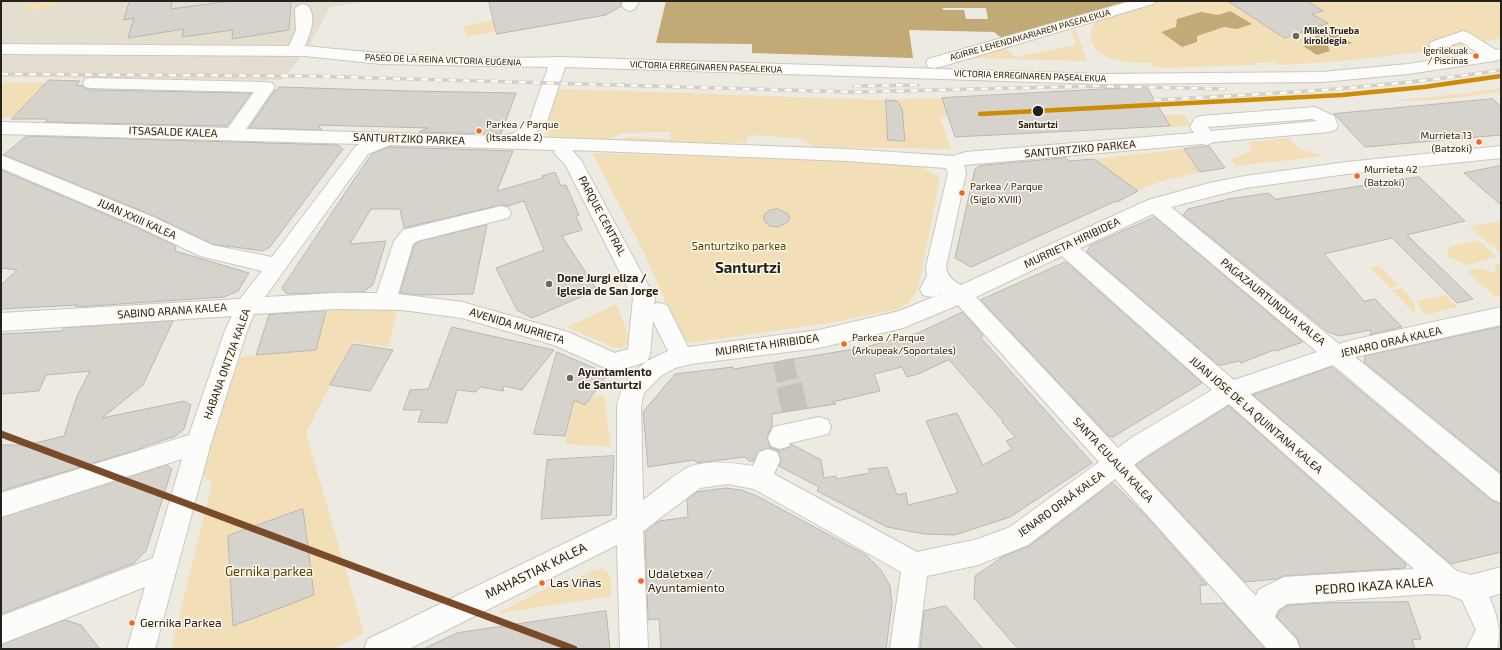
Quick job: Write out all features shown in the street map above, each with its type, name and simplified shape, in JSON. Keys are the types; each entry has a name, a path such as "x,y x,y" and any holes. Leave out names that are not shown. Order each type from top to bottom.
{"street":[{"name":"AGIRRE LEHENDAKARIAREN PASEALEKUA","path":"934,63 1148,1"},
{"path":"300,51 304,30 303,9"},
{"path":"270,51 286,43 304,30"},
{"path":"1437,45 1463,36 1498,55"},
{"name":"PASEO DE LA REINA VICTORIA EUGENIA","path":"1,49 300,51 381,59 532,63 556,67"},
{"name":"VICTORIA ERREGINAREN PASEALEKUA","path":"556,67 650,66 1107,78 1322,77 1408,69 1498,55"},
{"path":"505,142 520,137 538,122 556,67"},
{"path":"90,83 266,87 233,134"},
{"name":"SANTURTZIKO PARKEA","path":"345,137 505,142 556,147 599,146 812,154 954,162 966,158 1207,138 1329,126 1328,120 1315,113 1201,122 1199,127 1207,138"},
{"path":"538,122 541,135 556,147"},
{"name":"ITSASALDE KALEA","path":"1,128 345,137"},
{"path":"599,146 611,140 628,135 670,137"},
{"name":"HABANA ONTZIA KALEA","path":"141,649 199,443 237,328 247,306 362,150 390,138"},
{"path":"747,139 789,140 798,143 812,154"},
{"name":"PARQUE CENTRAL","path":"556,147 572,160 644,298 646,362"},
{"name":"MURRIETA HIRIBIDEA","path":"646,362 819,339 903,319 1156,205 1209,190 1245,182 1347,168 1501,152"},
{"name":"JUAN XXIII KALEA","path":"1,161 146,222 207,251 276,266"},
{"path":"903,319 928,298 937,276 936,267 957,174 954,162"},
{"name":"PAGAZAURTUNDUA KALEA","path":"1156,205 1501,491"},
{"path":"385,302 404,241 410,235 501,213"},
{"name":"JUAN JOSE DE LA QUINTANA KALEA","path":"1064,246 1230,391 1460,586"},
{"name":"SANTA EULALIA KALEA","path":"937,276 948,288 961,294 1286,649"},
{"name":"SABINO ARANA KALEA","path":"1,322 336,301 402,302 462,310"},
{"name":"AVENIDA MURRIETA","path":"462,310 560,338 614,363 646,362"},
{"path":"660,311 682,357"},
{"name":"JENARO ORAÁ KALEA","path":"915,566 978,552 1019,536 1140,446 1230,391 1352,349 1501,316"},
{"path":"634,649 630,525 629,406 633,388 646,362"},
{"path":"780,438 782,434 819,427"},
{"path":"1,505 199,443"},
{"path":"630,525 695,477 728,473 758,478 915,566 904,649"},
{"name":"MAHASTIAK KALEA","path":"378,649 630,525"},
{"path":"1,630 163,567"},
{"name":"PEDRO IKAZA KALEA","path":"1259,618 1262,615 1268,600 1284,591 1428,581 1460,586 1501,580"},
{"path":"1460,586 1491,632 1480,649"}],"shaded area":[{"path":"1,1 370,1 330,7 309,46 282,80 1,77"},
{"path":"666,1 1133,1 1003,39 994,32 909,30 913,58 752,53 752,44 656,43"},
{"path":"1230,11 1252,24 1237,29 1224,27 1197,36 1197,42 1182,47 1161,32 1176,27 1177,19 1201,12 1218,15"},
{"path":"1331,31 1352,43 1344,46 1327,44 1330,51 1317,55 1303,46 1314,42 1315,36"}],"green space":[{"path":"46,1 59,1 56,7 24,12 27,4"},
{"name":"Mikel Trueba kiroldegia","path":"1161,1 1501,1 1501,38 1426,51 1333,62 1277,65 1275,62 1254,63 1255,65 1164,68 1152,66 1150,63 1115,60 1107,57 1094,47 1091,39 1091,31 1094,24 1098,21 1115,14"},
{"path":"494,20 496,31 466,37 464,26"},
{"path":"1076,30 1087,61 964,58 1003,46 1016,57 1076,45 1071,31"},
{"path":"5,82 46,83 14,117 1,117 1,86"},
{"path":"1501,88 1501,92 1436,100 1389,101 1467,93"},
{"path":"565,89 881,100 942,98 949,117 940,117 951,149 815,147 798,138 748,135 747,143 697,144 617,141 629,137 670,139 671,132 623,133 603,141 553,139 547,135 544,129 555,90"},
{"path":"1164,115 1184,115 1191,126 1170,127"},
{"path":"1289,138 1299,149 1324,156 1236,166 1231,159 1253,150 1248,142"},
{"path":"1184,149 1200,172 1163,181 1138,191 1094,159"},
{"name":"Santurtziko parkea","path":"592,153 916,163 940,178 919,284 915,294 908,303 897,309 836,322 690,343 681,337 644,252"},
{"path":"1501,222 1501,254 1496,250 1496,247 1491,245 1469,226"},
{"path":"1478,240 1497,257 1468,265 1447,257 1449,247"},
{"path":"1501,263 1501,295 1495,297 1467,271 1480,268 1495,273 1496,265"},
{"path":"1379,266 1399,286 1390,288 1370,268"},
{"path":"1402,288 1415,305 1415,314 1392,290"},
{"path":"1445,295 1458,307 1424,315 1417,301"},
{"path":"616,304 629,337 629,343 622,348 615,348 567,327"},
{"name":"Gernika parkea","path":"328,308 397,310 389,347 352,342 306,433 364,633 334,649 171,649 212,483 201,474 240,357 313,350"},
{"path":"604,395 611,447 565,444 574,401"},
{"path":"602,568 610,577 611,596 496,614 570,576 572,581 594,570"}],"pier":[{"path":"942,8 986,8 988,19 966,19 964,10 944,10"}],"building":[{"path":"130,1 172,1 171,9 230,1 291,1 289,30 232,39 233,30 182,37 184,29 128,38 134,18 124,20"},
{"path":"489,1 621,1 621,6 606,15 497,34"},
{"path":"1228,1 1307,1 1323,11 1312,14 1328,23 1285,38"},
{"path":"49,80 80,81 76,85 83,86 91,90 251,93 227,126 45,122 48,119 12,119"},
{"path":"279,87 516,93 501,134 419,132 428,128 318,125 322,130 249,128 275,90 278,90"},
{"name":"Santurtzi","path":"1147,87 1170,126 955,137 942,98"},
{"path":"1493,99 1501,107 1501,135 1365,147 1334,114"},
{"path":"886,100 897,101 902,108 905,141 888,140"},
{"path":"27,136 338,145 343,149 270,247 263,251 212,244 154,216 4,155"},
{"path":"1209,146 1225,168 1200,172 1184,149"},
{"path":"390,147 513,151 497,191 543,178 542,176 555,172 561,186 566,185 579,215 576,216 582,230 562,236 597,290 532,318 517,310 496,268 544,250 524,201 508,206 501,205 404,228 400,209 371,209 350,244 386,241 373,285 363,292 287,294 282,288 353,181 372,154"},
{"path":"1066,158 1069,161 1094,159 1138,191 1117,202 1116,201 971,267 955,258 975,169 979,166 986,165"},
{"path":"1501,166 1501,205 1464,173"},
{"path":"1,170 138,228 176,246 175,251 249,273 238,291 224,297 76,307 77,305 1,309 1,285 17,270 1,268"},
{"path":"1419,177 1465,221 1407,235 1473,299 1457,303 1392,238 1324,254 1364,301 1375,299 1402,327 1370,335 1371,330 1339,336 1328,332 1183,215 1188,209 1229,199 1269,193 1275,199"},
{"path":"778,209 788,214 790,217 788,222 778,227 770,226 764,221 764,215 770,210"},
{"path":"1155,217 1303,342 1276,351 1274,350 1241,363 1239,361 1218,365 1087,252 1090,246"},
{"path":"487,225 473,294 416,295 400,293 414,245 418,242"},
{"path":"1066,262 1202,383 1113,437 1109,436 981,300"},
{"path":"326,311 316,350 256,355 269,315"},
{"path":"963,312 983,335 981,338 1092,463 1010,517 955,535 924,534 887,527 817,491 819,487 779,466 781,459 778,451 768,448 759,451 754,461 749,461 745,457 697,463 694,460 648,467 643,412 675,374 733,367 734,369 866,347 918,333","holes":["949,360 1003,421 1002,422 1015,437 1006,441 1012,449 983,465 957,413 926,421 958,493 908,505 906,493 897,495 887,467 868,469 870,473 836,479 836,476 824,478 821,460 791,444 789,447 780,450 770,447 767,437 772,426 772,414 836,404 833,402 880,391 874,374 902,367 907,377 918,374"]},
{"path":"173,321 143,385 102,418 184,401 191,405 184,429 176,436 142,447 143,448 1,491 1,445 27,445 64,436 77,396 90,371 46,375 39,391 1,394 1,334 62,331 64,328"},
{"path":"452,327 554,350 522,390 504,386 503,391 480,387 476,392 457,390 447,423 418,422 422,410 403,410 410,390 428,389"},
{"path":"1501,327 1501,473 1364,362 1365,356"},
{"path":"353,344 393,350 370,391 330,385"},
{"path":"557,352 608,374 585,405 574,400 565,436 534,434"},
{"path":"1332,367 1491,500 1501,504 1501,552 1451,564 1253,395"},
{"path":"1229,406 1406,564 1405,568 1284,576 1277,579 1245,582 1136,465"},
{"path":"614,456 611,515 541,519 547,460"},
{"path":"167,465 172,469 146,551 134,563 1,614 1,518"},
{"path":"1113,483 1146,516 1207,585 1200,585 1201,604 1224,603 1265,649 1018,649 974,598 975,576 1004,556 1029,546"},
{"path":"726,488 741,490 757,496 866,555 881,570 890,586 892,604 886,649 661,649 659,619 648,620 645,532 659,521 688,517 687,500 697,492"},
{"path":"303,509 314,595 233,626 228,536"},
{"path":"1408,602 1421,639 1412,640 1415,649 1301,649 1297,638 1277,617 1279,611 1288,605"},
{"path":"946,606 983,649 920,649 924,611"},
{"path":"606,611 610,649 423,649 457,633"},
{"path":"65,620 81,625 100,649 1,649 1,645"}],"tunnel":[{"path":"783,360 789,386"},
{"path":"789,385 795,411"}],"railway":[{"path":"1154,100 1284,93 1371,86 1501,70"},
{"path":"1,74 309,76 855,92 1096,86 1225,89"},
{"path":"854,86 918,85"}],"transit line":[{"path":"980,114 1342,95 1424,87 1501,76"},
{"path":"1,434 574,649"}],"place":[{"name":"Mikel Trueba kiroldegia","path":"1296,36"},
{"name":"Igerilekuak / Piscinas","path":"1476,56"},
{"name":"Santurtzi","path":"1038,111"},
{"name":"Parkea / Parque (Itsasalde 2)","path":"479,131"},
{"name":"Murrieta 13 (Batzoki)","path":"1479,142"},
{"name":"Murrieta 42 (Batzoki)","path":"1357,176"},
{"name":"Parkea / Parque (Siglo XVIII)","path":"962,193"},
{"name":"Done Jurgi eliza / Iglesia de San Jorge","path":"549,284"},
{"name":"Parkea / Parque (Arkupeak/Soportales)","path":"844,344"},
{"name":"Ayuntamiento de Santurtzi","path":"570,378"},
{"name":"Udaletxea / Ayuntamiento","path":"641,581"},
{"name":"Las Viñas","path":"542,583"},
{"name":"Gernika Parkea","path":"132,623"}],"district":[{"name":"Santurtzi","path":"748,268"}]}
